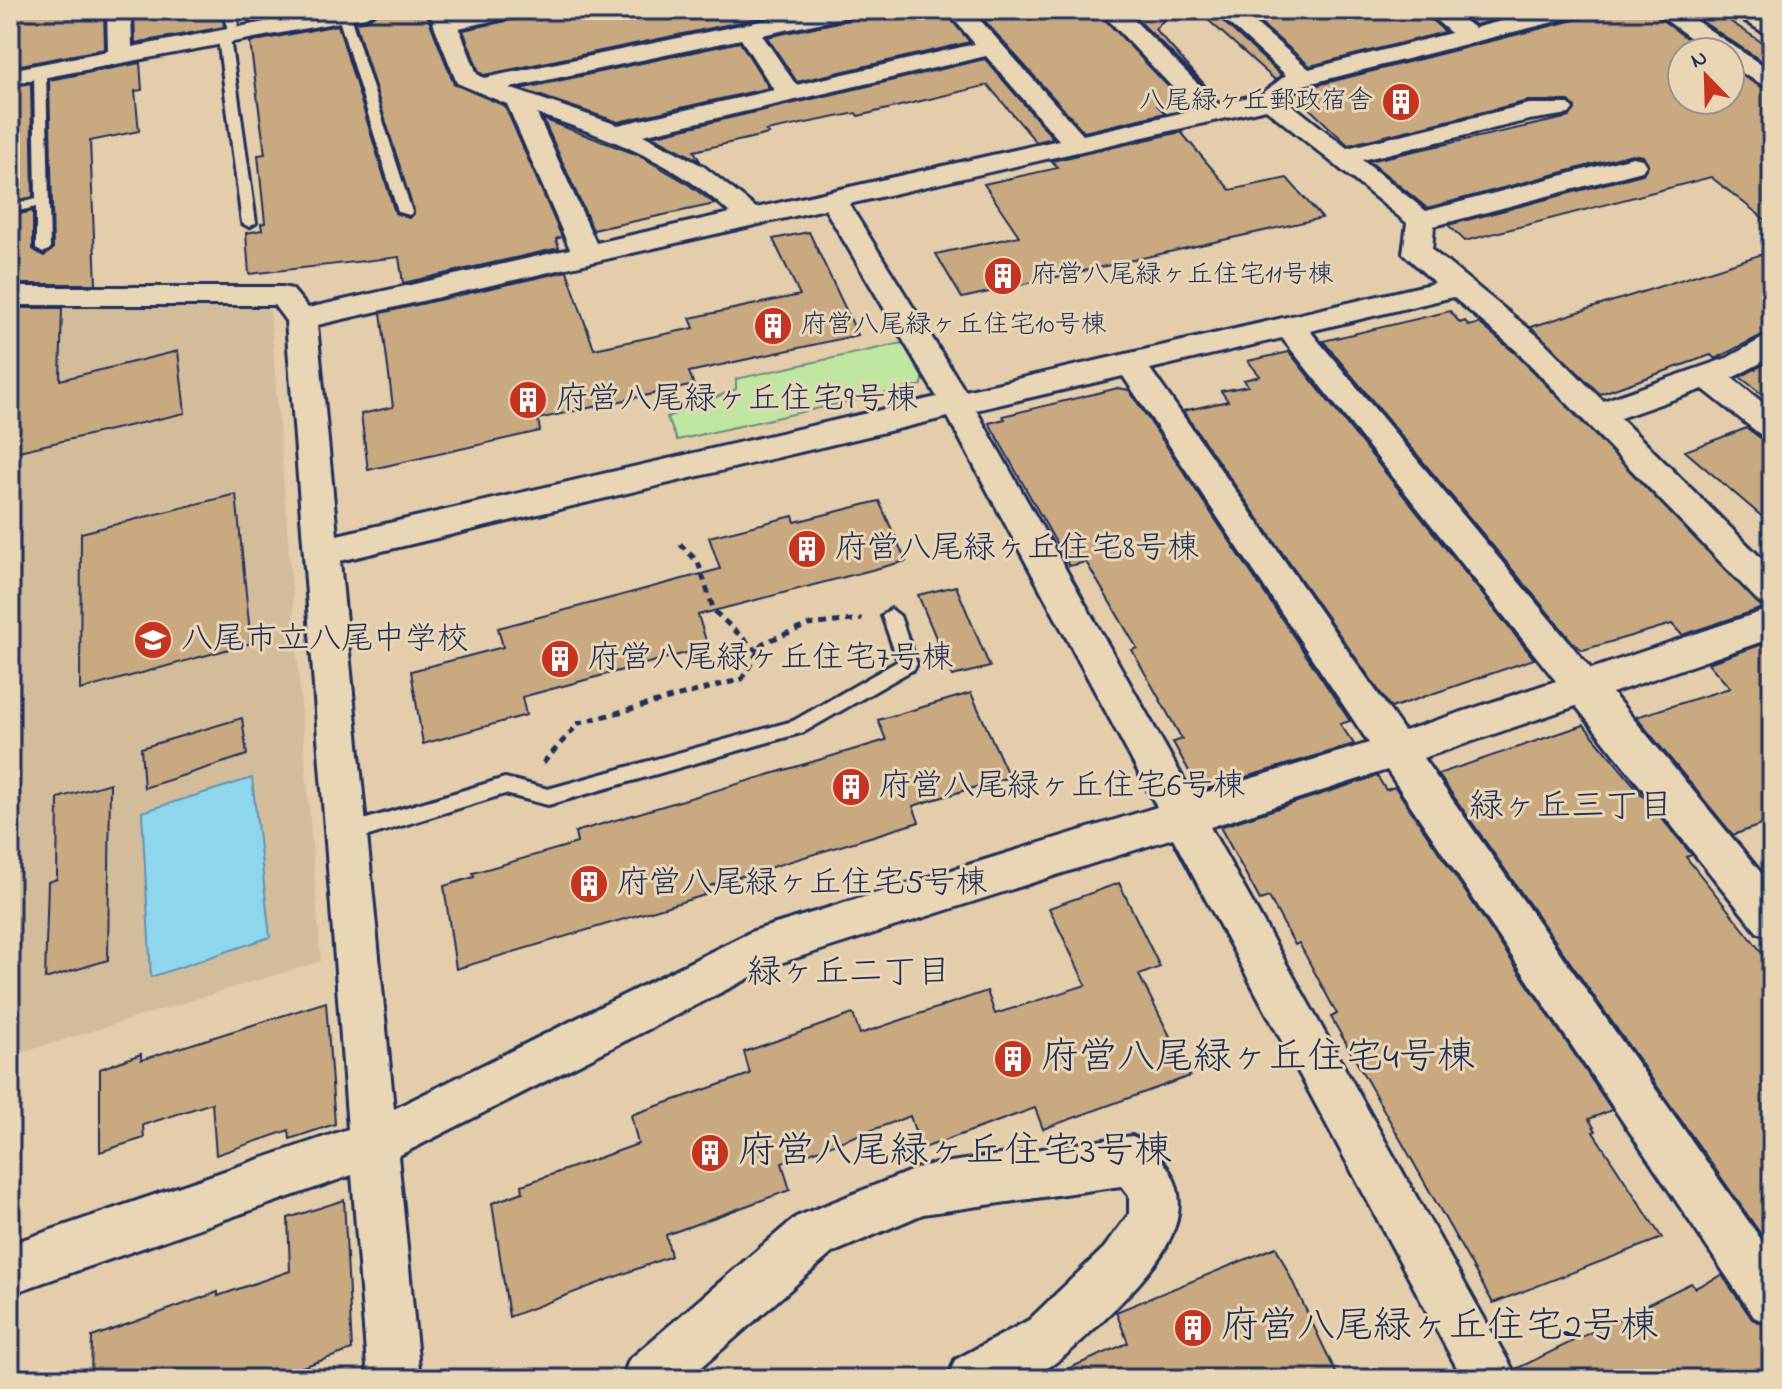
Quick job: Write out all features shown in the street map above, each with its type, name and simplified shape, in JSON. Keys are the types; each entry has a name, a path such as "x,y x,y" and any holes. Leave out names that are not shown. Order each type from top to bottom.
{"street":[{"path":"119,10 120,57"},
{"path":"512,10 443,17 466,78 481,87 617,133 699,172 734,199 752,219"},
{"path":"481,87 848,10"},
{"path":"958,10 1077,144"},
{"path":"1111,10 1211,112"},
{"path":"1226,10 1304,78"},
{"path":"1436,10 1471,37"},
{"path":"1664,10 1703,36"},
{"path":"1740,10 1772,31"},
{"path":"301,319 1271,100 1291,81 1471,37 1555,12"},
{"path":"10,77 355,13"},
{"path":"748,31 789,94"},
{"path":"617,133 991,48"},
{"path":"1746,65 1772,83"},
{"path":"518,100 587,256"},
{"path":"1271,100 1421,221"},
{"path":"1342,157 1529,112 1560,109"},
{"path":"1421,221 1633,165"},
{"path":"834,201 956,403 1492,1379"},
{"path":"1421,221 1417,253 1528,344 1772,592"},
{"path":"322,552 1457,287"},
{"path":"10,296 282,296 301,319 371,1145 394,1379"},
{"path":"1289,326 1772,918"},
{"path":"1595,415 1738,365 1772,343"},
{"path":"1130,363 1772,1299"},
{"path":"1708,376 1772,427"},
{"path":"10,1269 371,1145 768,946 1396,751 1772,623"},
{"path":"648,1379 814,1235 923,1190 1132,1160 1154,1189 1153,1222 1122,1266 1047,1338 974,1379"}],"lane":[{"path":"231,10 229,37 249,223"},
{"path":"355,13 405,212"},
{"path":"40,71 43,249"},
{"path":"10,209 41,202"},
{"path":"346,834 505,786 548,797 798,727 908,664 891,616"}],"path":[{"path":"680,544 698,562 714,611 757,651"},
{"path":"518,790 579,723 742,679 763,643 808,625 891,616"}],"shaded area":[{"name":"八尾市立八尾中学校","path":"92,303 270,309 321,961 10,1056 10,320"}],"green space":[{"path":"903,343 923,379 922,385 677,440 667,417 736,389 736,379"}],"water":[{"path":"252,778 270,937 151,977 142,812"}],"building":[{"path":"15,10 104,10 105,49 10,67"},
{"path":"134,10 222,10 224,27 135,43"},
{"path":"246,10 313,10 248,22"},
{"path":"381,10 425,10 454,84 505,106 562,237 556,239 559,248 403,283 399,257 249,274 246,233 262,230 261,224 265,223 258,155 265,154 250,42 338,25 395,213 409,218 414,214 355,22 368,20"},
{"path":"527,10 799,10 484,75 479,72 463,30 521,18"},
{"path":"863,10 943,10 970,42 797,82 767,37 857,18"},
{"path":"975,10 1096,10 1181,100 1158,106 1165,113 1084,132"},
{"path":"1128,10 1174,10 1155,29 1212,93"},
{"path":"1197,10 1211,10 1281,75 1275,80"},
{"path":"1245,10 1421,10 1445,32 1310,66"},
{"path":"1456,10 1533,10 1475,25"},
{"path":"1588,10 1649,10 1684,36 1666,36 1666,116 1746,116 1746,78 1772,93 1772,225 1711,177 1465,241 1448,225 1643,174 1648,163 1643,156 1632,154 1427,208 1369,161 1569,117 1575,107 1569,101 1528,101 1348,145 1295,95 1302,89 1582,18"},
{"path":"1685,10 1713,10 1772,49 1772,68 1746,51 1746,36 1724,36"},
{"path":"740,42 769,88 618,122 520,89"},
{"path":"985,59 1053,138 1036,142 988,85 858,116 856,113 766,131 769,134 694,151 700,161 652,136"},
{"path":"140,63 142,90 135,91 139,131 90,141 96,284 10,284 10,216 33,211 33,249 44,256 53,249 49,80"},
{"path":"31,83 33,197 10,202 10,87"},
{"path":"543,119 638,155 685,182 715,204 593,230"},
{"path":"1181,132 1230,190 1287,178 1322,218 962,298 936,254 1019,236 984,184 1058,168 1052,161"},
{"path":"809,232 858,335 689,372 694,385 538,419 540,431 368,470 361,414 393,407 381,313 567,271 594,349 694,328 690,318 800,295 773,239"},
{"path":"1772,251 1772,330 1715,359 1711,355 1600,394 1531,327"},
{"path":"10,308 62,308 60,380 178,351 185,413 10,453"},
{"path":"1450,311 1460,323 1465,321 1469,326 1479,323 1515,353 1763,608 1682,635 1672,624 1583,650 1575,645 1323,341"},
{"path":"1289,352 1534,659 1391,708 1183,411 1228,401 1221,391 1248,386 1244,380 1260,376 1248,361"},
{"path":"1772,360 1772,402 1740,377"},
{"path":"1118,388 1129,390 1350,721 1340,724 1354,744 1200,791 1173,742 1182,739 1132,650 1137,648 1086,562 1069,566 989,423 1005,419 1003,416"},
{"path":"1747,428 1759,437 1772,441 1772,525 1685,451"},
{"path":"236,494 251,643 80,690 81,533"},
{"name":"府営八尾緑ヶ丘住宅7号棟","path":"879,501 906,561 698,615 708,647 522,697 526,715 423,744 411,671 503,647 498,628 720,569 709,537 793,516 795,522"},
{"path":"956,586 990,667 952,676 918,595"},
{"path":"1772,641 1772,821 1733,835 1636,717 1730,688 1708,663"},
{"path":"971,693 1009,777 913,806 919,822 703,888 705,895 456,969 444,886 474,877 473,873 577,843 575,832 886,740 878,720"},
{"path":"242,718 247,755 144,788 141,748"},
{"path":"1584,725 1692,855 1686,857 1772,965 1772,1250 1438,774"},
{"path":"1377,776 1386,790 1395,787 1612,1110 1589,1119 1596,1131 1593,1132 1662,1238 1493,1303 1331,1017 1337,1014 1299,943 1295,945 1269,897 1260,900 1220,827"},
{"path":"110,783 108,960 45,979 48,882 57,879 58,798"},
{"path":"1119,883 1160,967 1139,975 1190,1076 1043,1129 1035,1108 921,1149 910,1116 782,1163 790,1190 666,1235 671,1256 509,1317 492,1203 523,1192 522,1185 638,1144 631,1115 750,1074 744,1052 853,1014 860,1034 987,991 995,1014 1086,985 1049,908"},
{"path":"326,1002 335,1124 290,1139 289,1130 216,1155 212,1103 143,1125 144,1138 100,1152 100,1069 141,1054 141,1060"},
{"path":"344,1200 352,1350 267,1379 91,1379 92,1337 218,1292 218,1296 290,1271 288,1218"},
{"name":"府営八尾緑ヶ丘住宅2号棟","path":"1276,1247 1339,1379 1044,1379 1128,1343 1116,1312"},
{"path":"1722,1275 1752,1319 1772,1328 1772,1379 1521,1379 1516,1369 1691,1283 1695,1288"}],"place":[{"name":"八尾緑ヶ丘郵政宿舎","path":"1401,102"},
{"name":"府営八尾緑ヶ丘住宅11号棟","path":"1003,276"},
{"name":"府営八尾緑ヶ丘住宅10号棟","path":"773,326"},
{"name":"府営八尾緑ヶ丘住宅9号棟","path":"528,400"},
{"name":"府営八尾緑ヶ丘住宅8号棟","path":"807,549"},
{"name":"八尾市立八尾中学校","path":"153,640"},
{"name":"府営八尾緑ヶ丘住宅7号棟","path":"560,659"},
{"name":"府営八尾緑ヶ丘住宅6号棟","path":"851,787"},
{"name":"府営八尾緑ヶ丘住宅5号棟","path":"589,884"},
{"name":"府営八尾緑ヶ丘住宅4号棟","path":"1013,1059"},
{"name":"府営八尾緑ヶ丘住宅3号棟","path":"710,1153"},
{"name":"府営八尾緑ヶ丘住宅2号棟","path":"1193,1328"}],"district":[{"name":"緑ヶ丘三丁目","path":"1571,808"},
{"name":"緑ヶ丘二丁目","path":"849,974"}]}
